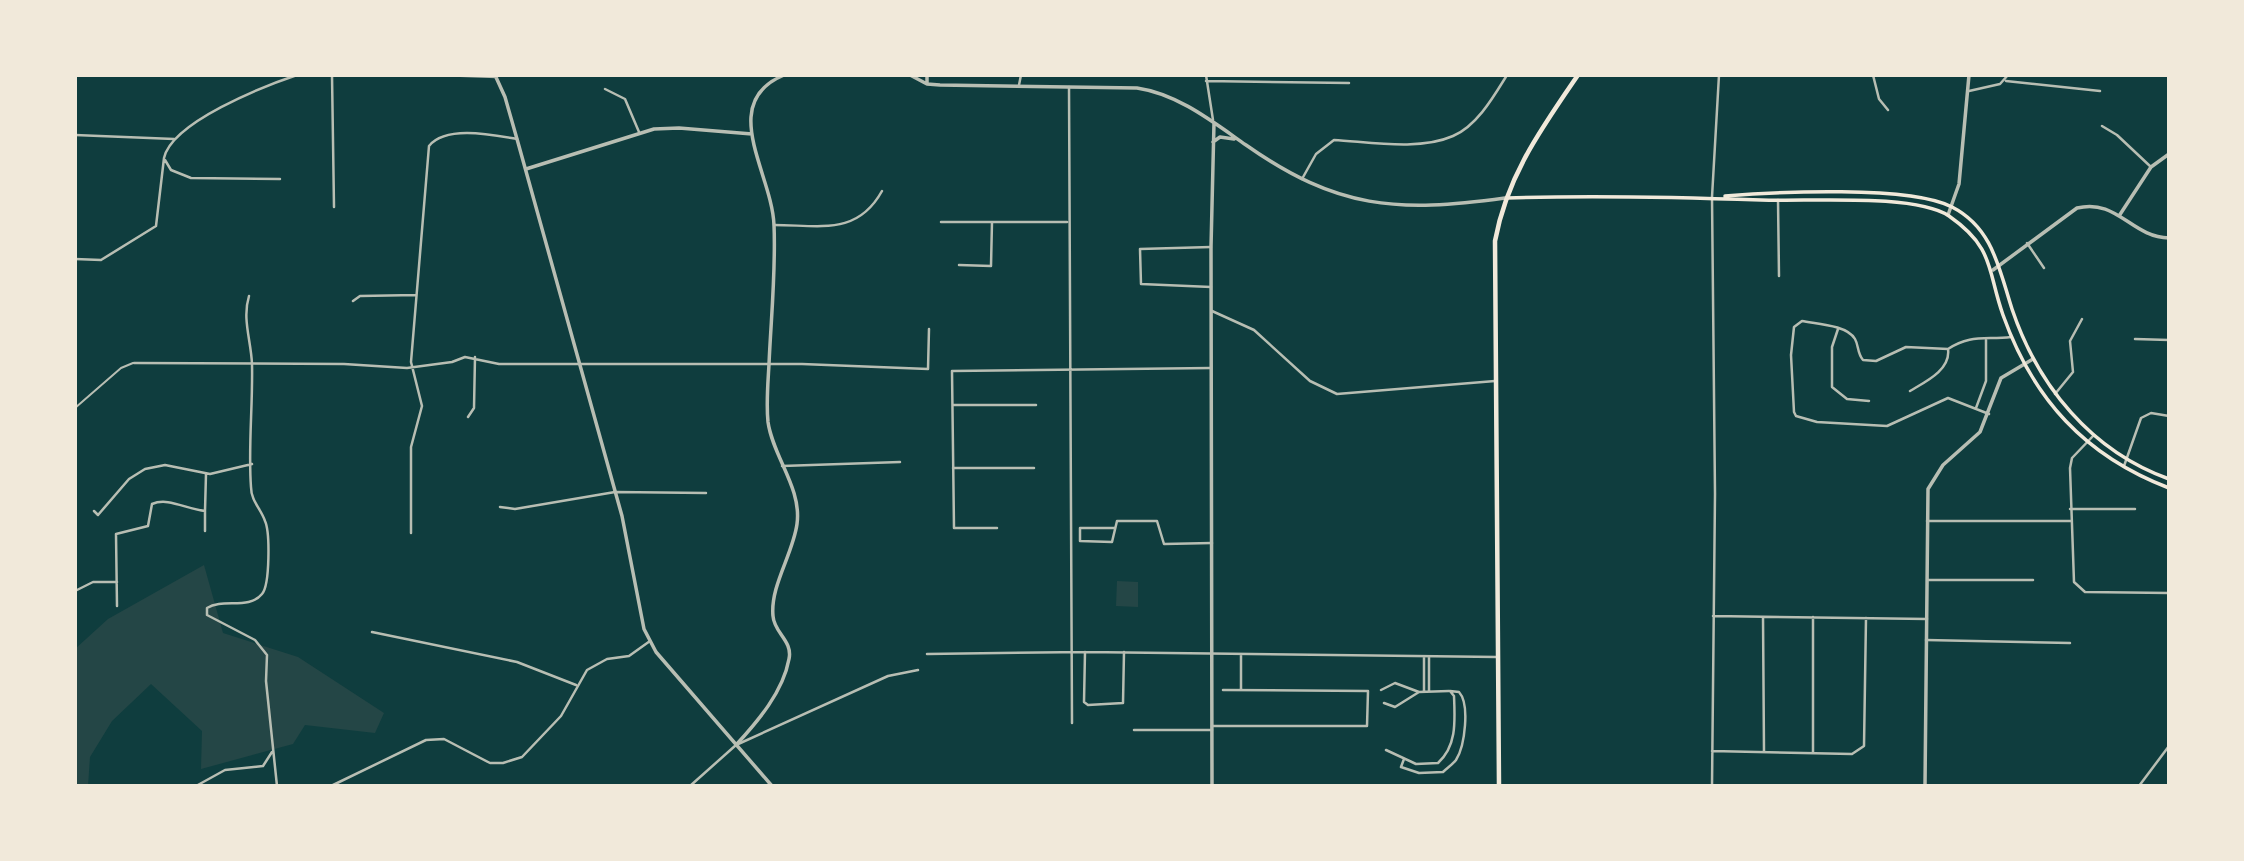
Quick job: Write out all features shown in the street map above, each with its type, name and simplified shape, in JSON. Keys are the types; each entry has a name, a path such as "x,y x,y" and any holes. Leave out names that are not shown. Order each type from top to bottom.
{"main road":[{"path":"1499,786 1494,254 1505,198 1530,145 1578,75"},
{"path":"1505,198 1712,197 1806,193 1906,195 1951,207 1976,224 1992,248 2033,359 2055,394 2094,435 2126,460 2169,479"},
{"path":"1712,197 1908,204 1948,215 1981,246 1993,270 2011,337 2024,364 2048,400 2087,443 2123,467 2169,488"}],"street":[{"path":"75,259 101,260 156,226 166,147 174,139 226,104 297,75"},
{"path":"332,75 334,207"},
{"path":"438,75 496,76 526,170 615,492 644,629 675,676 772,786"},
{"path":"690,786 736,745 769,705 790,656 789,646 773,618 774,604 797,524 797,503 768,422 774,225 769,188 751,134 750,108 755,95 768,82 784,75"},
{"path":"910,75 927,84 1149,90 1192,109 1302,179 1356,200 1391,206 1442,206 1505,198"},
{"path":"926,75 927,84"},
{"path":"1019,85 1021,75"},
{"path":"1206,75 1209,112 1214,123 1211,247 1212,786"},
{"path":"1302,179 1316,154 1334,139 1408,143 1453,136 1473,123 1507,75"},
{"path":"1713,786 1712,197 1719,75"},
{"path":"1873,75 1879,99 1888,110"},
{"path":"1948,215 1959,184 1969,75"},
{"path":"2006,81 2008,75"},
{"path":"1206,81 1349,83"},
{"path":"1969,92 2006,81 2100,91"},
{"path":"1069,87 1067,222 1072,723"},
{"path":"605,89 625,99 639,133"},
{"path":"2102,126 2117,135 2151,167"},
{"path":"526,170 639,133 670,128 751,134"},
{"path":"75,135 174,139"},
{"path":"411,533 411,447 422,405 411,368 429,146 438,138 450,135 517,139"},
{"path":"1213,142 1225,136 1240,141"},
{"path":"2119,216 2151,167 2169,153"},
{"path":"164,158 171,170 191,178 280,178"},
{"path":"774,225 841,225 869,211 882,191"},
{"path":"1778,200 1779,276"},
{"path":"1993,270 2077,208 2101,206 2150,235 2169,238"},
{"path":"941,222 1067,222"},
{"path":"959,265 991,266 992,222"},
{"path":"2027,243 2044,268"},
{"path":"1211,247 1140,249 1141,284 1211,287"},
{"path":"353,301 360,296 416,295"},
{"path":"249,296 245,312 252,363 253,498 266,523 265,590 259,597 245,602 212,605 207,608 207,615 255,640 264,649 276,786"},
{"path":"1212,311 1254,330 1310,381 1337,394 1495,382"},
{"path":"2055,394 2073,372 2070,341 2082,319"},
{"path":"1989,414 1943,398 1897,422 1868,427 1817,422 1796,416 1791,355 1794,327 1802,321 1849,332 1857,341 1863,360 1876,361 1906,347 1948,349 1971,337 1986,340 2011,337"},
{"path":"134,363 252,363 411,368 475,358 499,364 910,366 928,369 929,329"},
{"path":"1838,329 1832,347 1832,387 1847,400 1869,401"},
{"path":"2136,339 2169,340"},
{"path":"1976,409 1986,382 1986,340"},
{"path":"1910,391 1943,367 1948,357 1948,349"},
{"path":"468,417 474,408 475,358"},
{"path":"1925,786 1928,489 1934,476 1974,440 1989,414 2000,379 2033,359"},
{"path":"998,528 954,528 952,371 1211,368"},
{"path":"953,405 1036,405"},
{"path":"2123,467 2145,414 2169,416"},
{"path":"2094,435 2072,458 2071,569 2079,588 2093,593 2169,593"},
{"path":"782,466 900,462"},
{"path":"94,511 98,515 129,479 145,469 165,466 205,474 252,464"},
{"path":"953,468 1034,468"},
{"path":"205,474 205,531"},
{"path":"500,507 515,509 615,492 706,493"},
{"path":"117,606 116,534 148,526 152,504 160,500 171,501 184,509 205,511"},
{"path":"2070,509 2136,509"},
{"path":"1114,528 1080,528 1080,541 1112,542 1117,521 1157,521 1164,544 1212,543"},
{"path":"1927,521 2070,521"},
{"path":"1927,580 2033,580"},
{"path":"75,591 93,582 117,582"},
{"path":"1713,616 1927,619"},
{"path":"1763,617 1764,752"},
{"path":"1813,617 1813,753"},
{"path":"1713,751 1852,754 1864,746 1866,618"},
{"path":"372,632 517,662 576,685"},
{"path":"1926,640 2070,643"},
{"path":"331,786 426,740 444,739 490,763 510,762 523,757 551,730 581,676 596,664 629,656 650,641"},
{"path":"1085,652 1084,702 1088,705 1124,703 1124,652"},
{"path":"927,654 1124,652 1497,657"},
{"path":"1241,655 1241,690"},
{"path":"1426,657 1429,691"},
{"path":"1424,692 1426,657"},
{"path":"736,745 888,676 918,670"},
{"path":"1381,690 1395,683 1419,692 1457,691 1464,699 1464,730 1457,759 1443,772 1419,773 1401,767 1404,759"},
{"path":"1134,730 1367,726 1368,691 1223,690"},
{"path":"1386,750 1416,764 1435,765 1448,754 1454,731 1454,696 1450,691"},
{"path":"1384,703 1395,707 1419,692"},
{"path":"2139,786 2169,746"},
{"path":"196,786 225,770 263,766 273,749"}],"lane":[{"path":"75,408 121,368 134,363"}],"shaded area":[{"path":"204,565 223,633 298,657 384,713 375,733 305,725 293,744 201,769 202,731 151,684 112,721 90,757 88,786 75,786 75,649 108,619"},
{"path":"1117,581 1138,582 1138,607 1116,606"}]}
